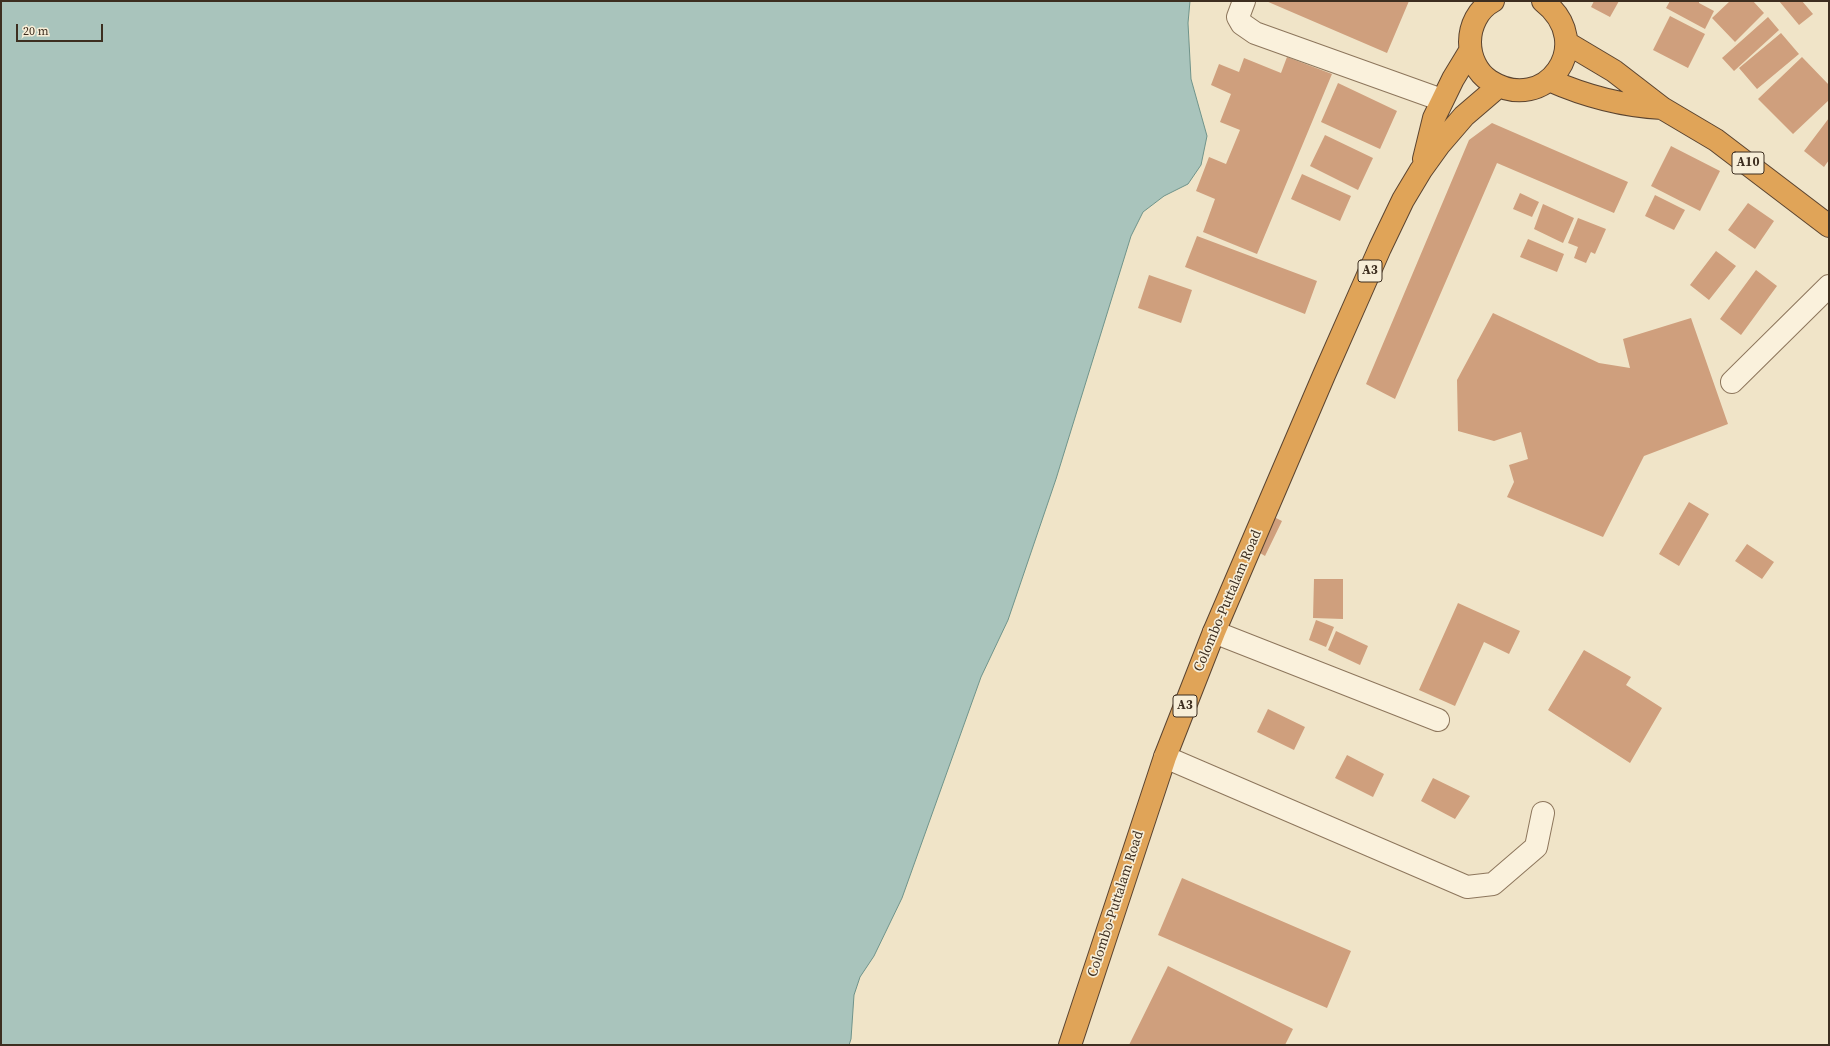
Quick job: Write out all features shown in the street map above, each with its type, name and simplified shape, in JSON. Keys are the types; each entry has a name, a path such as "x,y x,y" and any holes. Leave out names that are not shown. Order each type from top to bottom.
{"highway":[{"path":"1492,1 1480,12 1473,23 1470,37 1470,50 1476,65 1485,78 1498,86 1511,90 1524,90 1537,87 1549,80 1558,70 1565,57 1567,43 1561,20 1554,10 1543,1"},
{"name":"A10","path":"1567,43 1614,71 1662,108 1716,140 1829,226"},
{"name":"Colombo-Puttalam Road","path":"1421,170 1434,118 1442,100 1470,50"},
{"name":"A10","path":"1549,80 1592,97 1637,106 1662,108"},
{"name":"Colombo-Puttalam Road","path":"1070,1045 1165,757 1214,632 1377,255 1404,200 1421,170 1464,116 1498,86"}],"street":[{"path":"1244,1 1238,17 1242,24 1255,33 1442,100"},
{"path":"1732,382 1829,286"},
{"path":"1214,632 1438,720"},
{"path":"1165,757 1467,887 1493,884 1536,847 1543,813"}],"water":[{"path":"1,1 1190,1 1188,23 1191,79 1207,136 1201,165 1188,184 1164,196 1143,212 1131,236 1056,479 1008,620 981,677 902,898 874,956 860,977 854,995 851,1039 849,1045 1,1045"}],"building":[{"path":"1266,1 1409,1 1387,53"},
{"path":"1594,1 1619,1 1610,17 1591,7"},
{"path":"1670,1 1699,1 1699,3 1714,11 1705,29 1666,8"},
{"path":"1730,1 1753,1 1764,13 1735,42 1712,18"},
{"path":"1779,1 1802,1 1813,14 1799,25"},
{"path":"1670,16 1705,34 1688,68 1653,50"},
{"path":"1768,17 1779,30 1734,71 1722,58"},
{"path":"1781,33 1799,54 1757,89 1739,68"},
{"path":"1287,57 1332,74 1257,254 1203,232 1215,199 1196,191 1209,157 1226,164 1240,130 1220,122 1231,94 1211,85 1219,64 1239,72 1244,58 1281,73"},
{"path":"1802,57 1829,85 1829,100 1793,134 1758,99"},
{"path":"1338,83 1397,111 1380,149 1321,122"},
{"path":"1829,118 1829,160 1824,167 1804,151"},
{"path":"1492,123 1628,182 1614,213 1497,163 1395,399 1366,384 1469,140"},
{"path":"1325,135 1373,158 1358,190 1310,166"},
{"path":"1671,146 1720,171 1700,211 1651,186"},
{"path":"1302,174 1351,196 1340,221 1291,199"},
{"path":"1520,193 1539,202 1532,217 1513,209"},
{"path":"1655,195 1685,210 1674,230 1645,216"},
{"path":"1748,203 1774,221 1755,249 1728,230"},
{"path":"1543,204 1574,218 1563,243 1534,229"},
{"path":"1578,218 1606,229 1595,254 1591,252 1586,263 1574,258 1578,247 1568,243"},
{"path":"1197,236 1317,281 1305,314 1185,267"},
{"path":"1528,239 1564,254 1557,272 1520,257"},
{"path":"1716,251 1736,266 1709,300 1690,285"},
{"path":"1756,270 1777,286 1741,335 1720,319"},
{"path":"1149,275 1192,290 1181,323 1138,308"},
{"path":"1493,313 1599,363 1630,368 1623,339 1691,318 1728,424 1644,456 1603,537 1507,497 1514,482 1509,465 1528,459 1521,432 1494,441 1458,431 1457,380"},
{"path":"1689,502 1709,514 1679,566 1659,554"},
{"path":"1272,516 1282,521 1265,556 1255,550"},
{"path":"1747,544 1774,562 1762,579 1735,561"},
{"path":"1314,579 1343,579 1343,619 1313,618"},
{"path":"1458,603 1520,631 1509,654 1484,642 1455,706 1419,690"},
{"path":"1316,620 1334,627 1326,647 1309,640"},
{"path":"1336,631 1368,646 1360,665 1328,650"},
{"path":"1584,650 1631,677 1626,685 1662,708 1630,763 1548,710"},
{"path":"1268,709 1305,727 1294,750 1257,732"},
{"path":"1347,755 1384,774 1373,797 1335,778"},
{"path":"1433,778 1470,796 1455,819 1421,801"},
{"path":"1182,878 1351,951 1327,1008 1158,935"},
{"path":"1168,966 1293,1029 1285,1045 1129,1045"}]}
